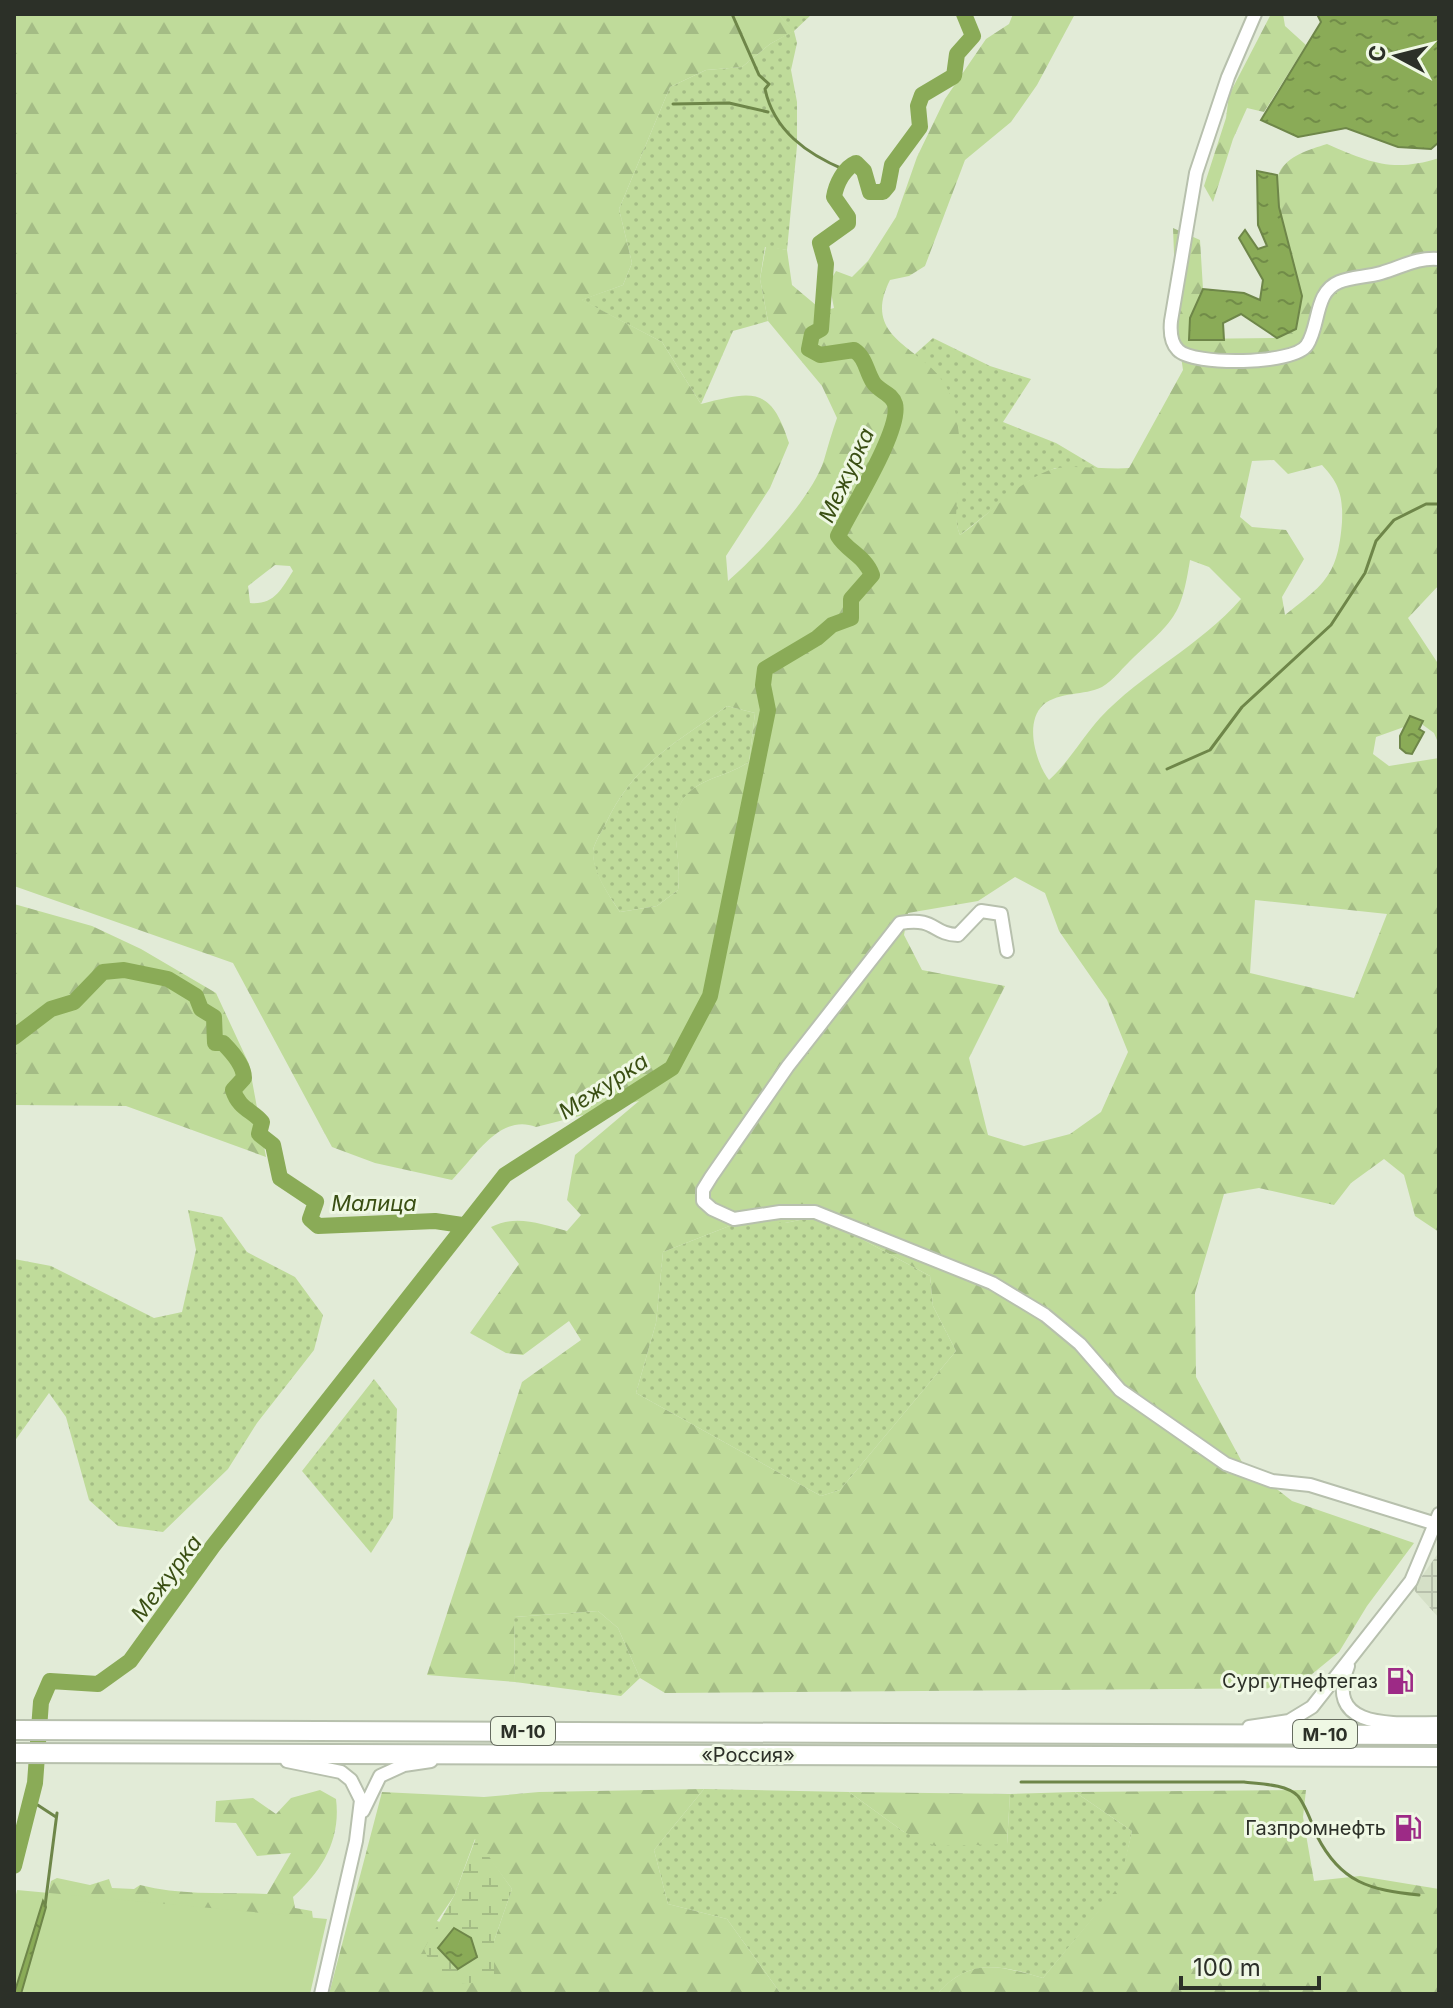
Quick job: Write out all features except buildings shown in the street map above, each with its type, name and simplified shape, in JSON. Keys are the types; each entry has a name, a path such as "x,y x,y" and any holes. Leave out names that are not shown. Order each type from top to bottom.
{"highway":[{"name":"«Россия»","path":"17,1730 1439,1735"},
{"name":"«Россия»","path":"17,1754 1439,1757"}],"street":[{"path":"1255,14 1228,77 1196,173 1171,321 1170,334 1178,351 1188,356 1228,360 1292,356 1306,346 1325,292 1338,282 1380,274 1421,258 1439,259"},
{"path":"1007,951 1001,914 981,911 958,935 947,934 921,920 900,923 788,1066 711,1177 703,1190 703,1201 734,1219 780,1212 815,1212 992,1283 1045,1315 1080,1344 1120,1390 1226,1464 1272,1481 1310,1485 1438,1519 1411,1581 1312,1707 1299,1717 1212,1733"},
{"path":"1352,1656 1343,1689 1346,1702 1358,1716 1377,1722 1439,1723"},
{"path":"228,1754 313,1764 341,1772 357,1789 361,1800 359,1821 321,1994"},
{"path":"359,1821 380,1776 404,1765 465,1755"}],"shaded area":[{"path":"1439,1552 1439,1618 1413,1589"}],"green space":[{"path":"14,14 778,14 794,31 770,44 742,67 706,70 670,87 619,209 632,263 623,285 582,300 662,342 701,404 734,397 758,397 775,411 782,424 789,443 770,488 726,556 728,581 768,541 808,491 824,460 837,418 822,386 768,321 760,279 766,246 787,250 792,285 823,311 834,308 829,283 836,271 852,277 868,261 896,217 917,157 945,99 986,39 1009,24 1013,14 1075,14 1037,85 1011,122 965,160 925,266 909,276 890,280 883,300 883,317 889,330 938,374 951,398 959,441 956,512 960,535 1029,480 1053,469 1129,468 1183,370 1177,329 1173,228 1200,240 1203,289 1190,318 1190,339 1277,338 1302,296 1279,215 1276,184 1283,167 1300,154 1327,144 1356,156 1394,165 1439,158 1439,585 1408,618 1439,665 1439,745 1434,733 1423,725 1423,721 1407,721 1404,727 1376,737 1373,754 1389,766 1439,758 1439,1232 1415,1216 1404,1175 1384,1159 1351,1183 1334,1205 1259,1188 1224,1194 1195,1293 1196,1377 1242,1462 1292,1501 1414,1543 1367,1606 1339,1652 1295,1688 665,1693 640,1678 618,1628 598,1611 514,1617 515,1682 427,1675 522,1382 581,1340 569,1321 523,1355 506,1353 470,1333 519,1264 491,1227 519,1221 567,1231 581,1215 567,1200 575,1155 639,1101 536,1127 523,1124 511,1126 490,1139 452,1180 375,1163 332,1147 233,963 14,886","holes":["1274,460 1288,474 1322,465 1333,478 1341,498 1340,540 1333,567 1320,586 1285,615 1282,597 1304,559 1286,530 1252,527 1240,517 1252,461","1190,560 1209,567 1241,599 1208,631 1116,702 1049,780 1034,743 1037,713 1050,701 1095,690 1110,681 1167,625 1183,594","275,565 290,566 293,571 276,595 265,602 250,603 248,586","727,706 755,713 749,762 692,789 682,801 676,828 678,890 657,906 620,912 599,875 594,859 595,844 630,784 643,769","1015,877 1045,893 1059,931 1107,1000 1128,1052 1101,1112 1070,1134 1024,1146 988,1135 969,1058 1005,986 922,970 904,935 908,913 978,901","1255,900 1387,914 1354,998 1250,973","819,1216 930,1276 933,1306 956,1351 840,1490 821,1496 636,1393 656,1323 663,1252 737,1223 785,1223"]},
{"path":"778,14 812,14 794,31 797,43 791,70 797,102 797,146 787,250 765,247 760,279 768,321 733,331 701,404 662,342 581,300 623,285 632,263 619,209 670,87 706,70 742,67 770,44 793,31"},
{"path":"1271,14 1283,14 1285,26 1306,45 1264,112 1247,108 1233,139 1213,202 1204,186 1226,118 1229,95"},
{"path":"933,338 990,366 1031,379 1003,422 1056,443 1103,471 1055,468 1029,481 960,535 955,513 959,466 957,443 944,409 915,354"},
{"path":"727,706 755,713 749,762 693,789 683,801 677,813 676,828 678,890 657,906 620,912 595,867 593,851 598,837 617,802 643,769"},
{"path":"14,904 92,926 141,949 216,993 249,1064 266,1157 126,1106 14,1105"},
{"path":"188,1210 222,1217 247,1252 295,1277 323,1315 314,1350 257,1423 228,1469 163,1532 118,1526 89,1500 66,1417 49,1393 14,1442 14,1259 51,1266 154,1318 182,1312 196,1250"},
{"path":"819,1216 930,1276 933,1306 956,1351 840,1490 821,1496 636,1393 656,1323 663,1252 737,1223 785,1223"},
{"path":"374,1379 397,1409 393,1518 371,1553 302,1471"},
{"path":"598,1611 618,1628 640,1678 621,1696 515,1682 514,1617"},
{"path":"704,1789 849,1792 904,1832 1007,1844 1010,1794 1075,1792 1132,1831 1120,1886 1043,1978 986,1967 961,1974 937,1994 781,1994 727,1919 668,1904 654,1850"},
{"path":"704,1789 654,1850 668,1904 727,1919 781,1994 329,1994 382,1792 484,1797 539,1792","holes":["475,1839 512,1889 494,1941 437,1921 454,1896"]},
{"path":"320,1790 336,1799 333,1840 321,1865 293,1897 295,1908 312,1911 314,1928 48,1895 51,1881 57,1878 90,1885 109,1879 112,1888 134,1889 140,1885 188,1892 267,1894 291,1853 257,1856 236,1823 215,1822 216,1801 253,1798 276,1814 291,1798"},
{"path":"1306,1790 1303,1817 1314,1881 1360,1876 1439,1889 1439,1994 937,1994 962,1974 987,1967 1043,1978 1119,1886 1132,1831 1075,1792"},
{"path":"849,1792 1010,1794 1007,1844 935,1846 904,1832"},
{"path":"476,1838 512,1889 494,1941 494,1982 439,1984 424,1949 454,1896"},
{"path":"17,1890 327,1919 310,1994 14,1994 14,1904"}],"water":[{"path":"1317,14 1439,14 1439,142 1431,149 1398,147 1346,128 1298,137 1261,120 1321,22"},
{"path":"1257,171 1277,175 1279,207 1302,296 1296,329 1277,338 1241,314 1223,323 1224,340 1189,340 1190,318 1203,289 1244,293 1260,300 1263,280 1239,238 1245,230 1258,249 1267,246 1258,225"},
{"path":"1410,716 1423,721 1419,729 1424,732 1412,754 1400,748 1400,736"},
{"path":"43,1901 46,1907 21,1994 14,1994"},
{"path":"454,1928 471,1938 477,1957 458,1969 438,1948"}],"waterway":[{"path":"732,14 759,75 769,84 765,89 769,104 784,129 805,148 845,170"},
{"name":"Межурка","path":"14,1866 35,1783 41,1702 50,1681 98,1684 130,1661 213,1546 505,1175 672,1068 710,996 768,710 763,685 765,669 817,638 832,625 851,618 851,599 872,575 865,563 838,536 883,450 895,416 895,404 876,385 854,350 820,355 809,349 812,334 821,329 826,264 820,243 848,223 848,217 834,197 848,169 856,163 864,171 870,192 883,192 888,186 892,165 920,127 918,106 922,95 954,76 957,54 973,36 964,14"},
{"path":"673,104 729,103 768,112"},
{"path":"1167,769 1210,750 1242,707 1331,625 1365,573 1376,541 1394,520 1426,504 1439,504"},
{"name":"Малица","path":"14,1037 51,1009 74,1002 103,972 124,970 168,979 196,996 201,1009 214,1017 215,1043 223,1043 242,1069 244,1078 233,1090 242,1105 262,1122 259,1134 273,1145 280,1178 316,1202 310,1219 318,1226 435,1221 462,1225"},
{"path":"1021,1782 1244,1782 1280,1787 1298,1796 1326,1852 1347,1874 1372,1887 1419,1895"},
{"path":"30,1800 56,1817"},
{"path":"45,1906 57,1813"}],"place":[{"name":"Сургутнефтегаз","path":"1400,1681"},
{"name":"Газпромнефть","path":"1408,1828"}]}
